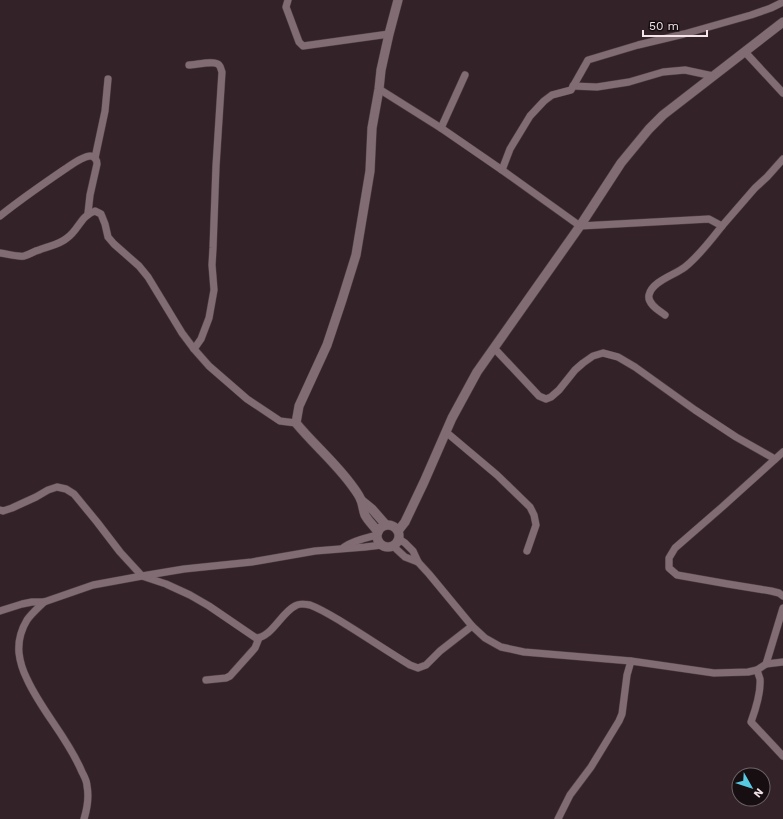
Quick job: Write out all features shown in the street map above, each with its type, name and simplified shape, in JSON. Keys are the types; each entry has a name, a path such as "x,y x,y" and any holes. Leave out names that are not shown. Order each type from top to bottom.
{"street":[{"path":"288,0 286,7 299,42 303,46 389,34"},
{"path":"296,423 299,406 327,345 356,255 370,171 372,128 381,70 398,0"},
{"path":"502,170 510,149 530,116 552,95 570,90 588,60 638,44 684,34 751,15 783,2"},
{"path":"0,611 22,604 44,602 93,585 184,569 252,562 342,548 382,545 389,547 397,539 452,418 477,372 580,226 621,163 649,129 677,103 746,52 783,22"},
{"path":"746,52 783,93"},
{"path":"189,65 218,64 222,72 212,265 214,290 209,318 201,339 194,350"},
{"path":"573,86 597,87 629,82 663,72 685,70 713,76"},
{"path":"441,128 465,75"},
{"path":"88,213 90,195 97,164 97,160 95,158 105,111 108,79"},
{"path":"379,89 441,128 580,226 709,220 722,226"},
{"path":"0,216 36,188 74,163 88,156 95,158"},
{"path":"666,315 649,300 649,295 653,288 661,281 684,268 705,247 755,188 783,159"},
{"path":"0,253 12,256 25,256 54,245 67,238 88,213 95,211 101,214 108,237 144,272 194,350 209,366 248,399 280,421 296,423 324,452 355,489 361,500 365,514 378,533"},
{"path":"494,348 539,396 546,399 551,397 575,370 593,356 603,353 618,357 635,367 718,426 775,459"},
{"path":"446,432 497,475 530,507 534,515 536,526 527,550"},
{"path":"783,452 675,548 669,558 669,568 677,575 771,591 779,593 783,596"},
{"path":"0,510 3,511 12,508 57,487 66,489 74,494 120,552 142,576 166,584 190,595 210,606 256,638 263,637 290,609 296,605 308,605 331,615 410,666 418,668 426,665 440,651 472,626"},
{"path":"361,500 372,509 386,525"},
{"path":"382,545 378,540 380,528 386,525 393,526 397,539 405,543 413,551 418,562 472,626 485,638 501,647 524,652 631,661 714,672 748,672 756,670 766,664 783,662"},
{"path":"342,548 355,541 378,533"},
{"path":"44,602 27,620 21,633 19,654 25,674 32,689 70,750 87,785 88,796 84,819"},
{"path":"766,664 783,608"},
{"path":"206,680 226,678 230,676 255,648 259,638"},
{"path":"558,819 570,795 591,767 619,721 624,704 627,675 631,661"},
{"path":"756,670 760,680 760,685 756,707 751,722 783,756"}]}
